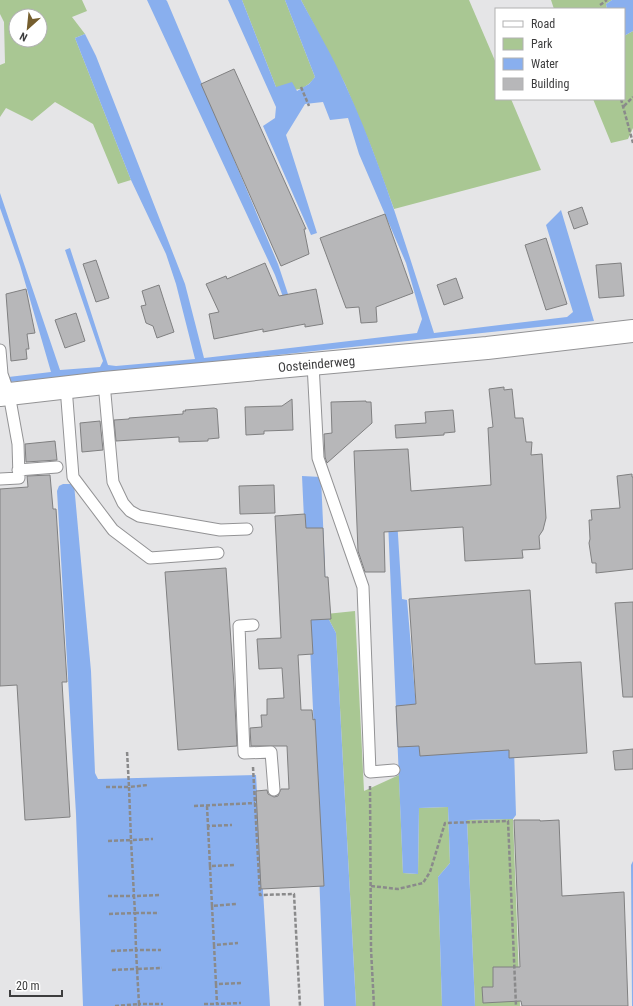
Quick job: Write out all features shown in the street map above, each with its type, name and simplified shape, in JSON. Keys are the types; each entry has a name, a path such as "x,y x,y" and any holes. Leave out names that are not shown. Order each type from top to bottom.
{"street":[{"name":"Oosteinderweg","path":"4,387 66,387 487,348 633,331"}],"lane":[{"path":"0,350 4,387 18,444 19,478 0,479"},
{"path":"313,364 318,458 363,588 370,772 394,770"},
{"path":"104,383 113,482 123,503 130,511 139,516 220,530 247,529"},
{"path":"66,387 73,477 113,530 150,558 218,553"},
{"path":"18,470 57,466"},
{"path":"253,625 239,626 244,753 271,752 274,790"}],"path":[{"path":"600,5 607,0"},
{"path":"301,87 309,106"},
{"path":"624,106 633,97"},
{"path":"621,100 633,143"},
{"path":"127,751 139,1005"},
{"path":"252,752 260,896 294,894 300,1006"},
{"path":"370,772 370,886 374,1006"},
{"path":"106,787 148,785"},
{"path":"194,806 255,803"},
{"path":"207,806 217,1004"},
{"path":"370,886 398,889 423,883 430,872 445,823 508,821 516,1006"},
{"path":"208,826 232,825"},
{"path":"108,841 153,839"},
{"path":"210,866 234,865"},
{"path":"108,896 159,895"},
{"path":"212,906 236,904"},
{"path":"109,914 159,913"},
{"path":"214,945 238,943"},
{"path":"111,951 161,950"},
{"path":"112,970 162,968"},
{"path":"216,984 240,982"},
{"path":"204,1004 241,1003"},
{"path":"115,1006 163,1004"}],"green space":[{"path":"0,0 82,0 87,11 72,17 85,34 75,38 131,180 118,184 93,124 55,102 32,121 6,108 0,117 0,65 5,63 4,22 0,14"},
{"path":"242,0 285,0 315,77 306,86 297,90 276,87"},
{"path":"301,0 469,0 495,61 495,100 511,100 541,170 394,209 372,149 345,84"},
{"path":"551,0 612,0 606,4 607,8 554,8"},
{"path":"633,31 633,128 628,139 611,143 593,100 625,100 625,35"},
{"path":"355,611 364,791 399,775 403,873 418,874 419,808 448,807 450,863 438,877 442,1006 356,1006 336,633 326,614"},
{"path":"513,819 520,1006 475,1006 467,820"}],"water":[{"path":"147,0 167,1 278,264 288,294 283,297 275,275"},
{"path":"228,0 242,0 276,87 292,82 297,91 309,84 315,77 285,0 301,0 340,73 371,145 434,333 567,317 573,312 546,225 561,210 594,321 0,383 0,378 51,372 20,265 0,208 0,193 60,370 100,367 103,361 65,250 70,248 108,365 116,366 195,359 176,284 166,254 131,180 75,38 85,34 96,56 185,284 204,358 417,333 422,319 406,263 359,154 348,118 330,120 323,102 305,104 286,135 317,233 311,235 263,126 275,118 276,107"},
{"path":"612,0 633,0 633,31 625,35 625,8 607,8 606,4"},
{"path":"386,474 395,487 402,599 407,600 420,753 514,748 516,815 513,819 467,820 475,1006 442,1006 438,877 450,863 448,807 419,808 418,874 403,873"},
{"path":"302,476 321,477 326,614 336,633 356,1006 324,1006 313,709"},
{"path":"63,484 74,484 91,671 95,773 98,779 256,775 270,1006 83,1006 76,814 57,491 59,486"},
{"path":"633,861 633,1006 632,1006 631,865"}],"building":[{"path":"234,69 306,229 304,229 309,254 281,266 201,84"},
{"path":"582,207 588,224 574,229 568,212"},
{"path":"385,214 413,293 376,307 377,322 361,323 359,307 346,308 320,238"},
{"path":"546,238 567,304 546,310 525,245"},
{"path":"96,260 109,298 96,302 83,264"},
{"path":"265,263 279,296 316,289 323,324 305,327 305,324 263,332 263,329 214,339 209,314 219,312 206,284 226,276 227,279"},
{"path":"621,263 624,296 599,298 596,265"},
{"path":"456,278 463,298 444,305 437,285"},
{"path":"159,285 174,332 157,338 153,326 146,323 141,306 146,305 142,291"},
{"path":"26,289 35,333 27,334 29,349 26,349 27,359 11,361 6,294"},
{"path":"76,313 85,341 65,348 55,320"},
{"path":"504,387 504,390 512,389 515,418 523,418 526,442 532,442 531,455 542,454 546,518 543,530 539,536 540,549 522,550 523,558 465,561 463,527 384,532 385,572 365,572 358,551 354,451 408,449 411,491 491,485 488,428 493,427 489,389"},
{"path":"292,399 293,430 264,431 264,434 246,435 245,407 282,406"},
{"path":"331,402 371,402 372,423 327,463 325,457 324,434 332,433"},
{"path":"217,409 219,438 208,439 208,441 179,442 179,437 116,441 114,420 183,414 183,411 186,411 185,410"},
{"path":"453,410 455,432 444,433 444,435 396,438 395,425 426,423 425,412"},
{"path":"100,421 103,450 82,452 80,423"},
{"path":"55,441 57,460 26,462 25,444"},
{"path":"632,474 633,569 596,573 596,563 592,563 589,543 589,520 592,520 591,510 620,508 617,476"},
{"path":"50,475 53,509 56,509 67,682 62,682 70,817 25,820 17,685 0,686 0,489 28,487 27,476"},
{"path":"274,485 275,513 240,514 239,486"},
{"path":"305,514 306,528 323,528 325,577 328,577 331,619 311,620 313,654 298,655 301,710 312,710 313,720 315,719 324,886 261,889 256,791 267,790 268,794 274,797 278,796 281,789 289,789 287,746 251,746 250,728 262,727 261,715 267,715 267,699 284,698 282,668 259,669 257,639 281,638 275,516"},
{"path":"226,568 237,746 178,750 165,572"},
{"path":"530,590 535,664 581,662 587,753 509,758 509,750 420,756 419,746 398,747 396,706 416,704 409,599"},
{"path":"633,602 633,697 623,697 615,603"},
{"path":"633,749 633,769 615,770 613,751"},
{"path":"514,820 559,820 562,896 624,892 628,1006 522,1006 521,1001 483,1003 482,987 493,987 493,967 520,967"}]}
